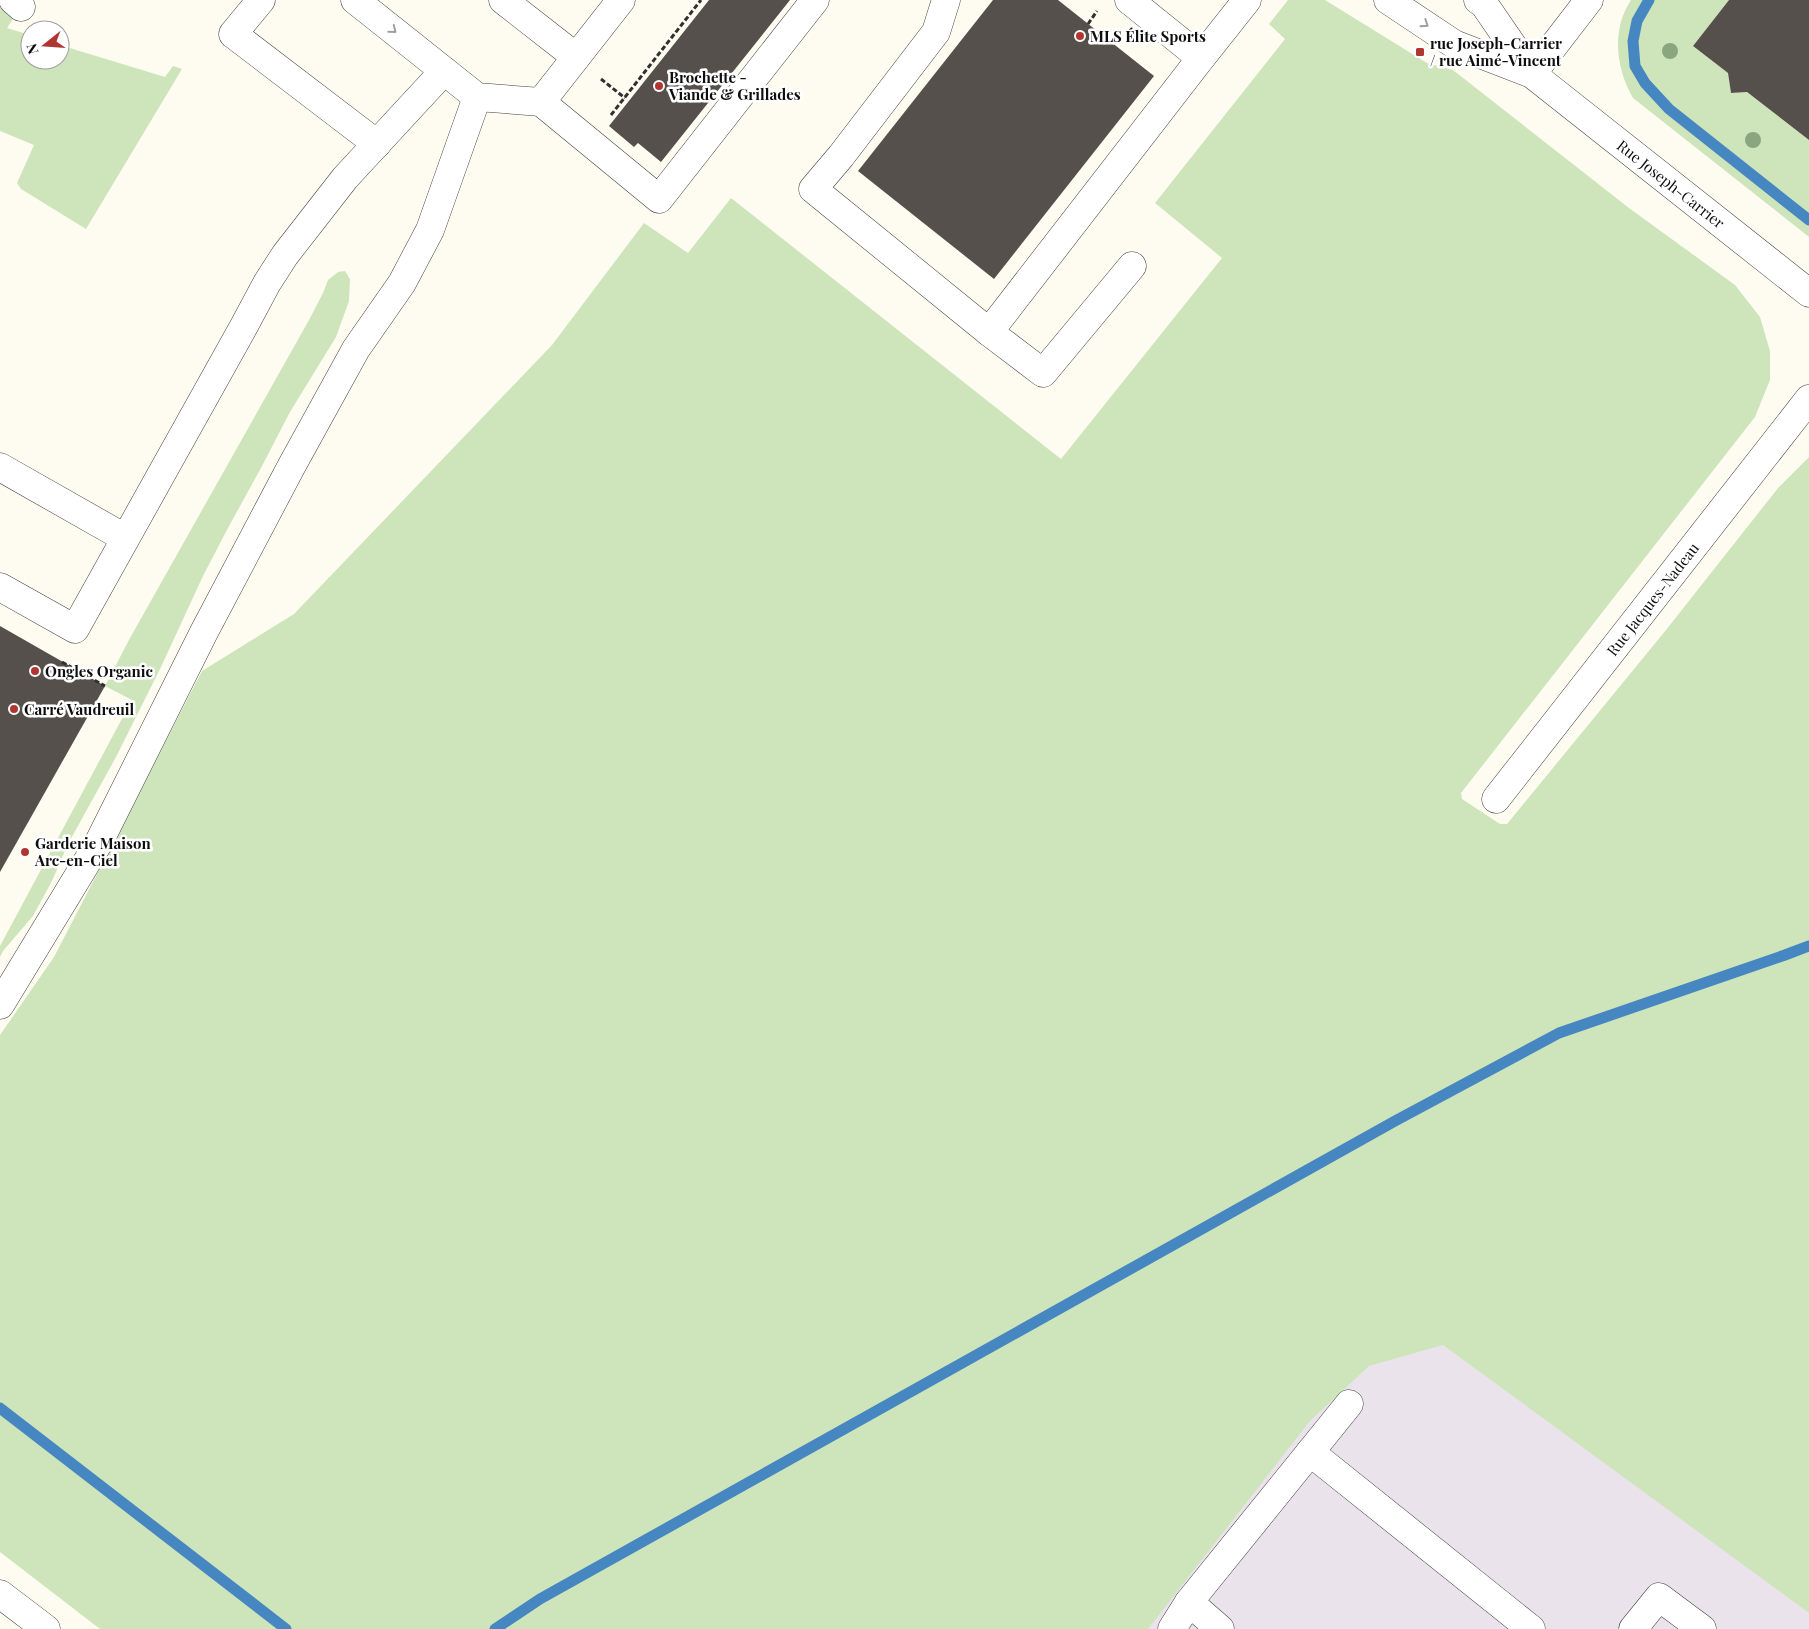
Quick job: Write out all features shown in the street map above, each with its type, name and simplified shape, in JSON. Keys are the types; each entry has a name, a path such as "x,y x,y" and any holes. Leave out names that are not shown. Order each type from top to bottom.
{"street":[{"path":"260,0 233,34 377,144"},
{"path":"355,0 477,97 541,102 659,199 815,0"},
{"path":"503,0 576,57"},
{"path":"541,102 621,0"},
{"path":"946,0 936,32 841,156 813,189 1043,374 1132,266"},
{"path":"1130,0 1201,58"},
{"path":"989,332 1247,0"},
{"name":"Rue Joseph-Carrier","path":"1388,0 1454,44 1532,74"},
{"name":"Rue Joseph-Carrier","path":"1478,0 1484,4 1532,74 1809,293"},
{"path":"1532,74 1589,0"},
{"path":"0,587 75,629 240,335 267,283 285,256 345,178 444,71"},
{"path":"0,1005 99,842 200,640 291,467 356,349 402,283 430,230 477,97"},
{"name":"Rue Jacques-Nadeau","path":"1496,800 1809,399"},
{"path":"0,467 125,538"},
{"path":"1172,1629 1189,1602 1349,1404"},
{"path":"1310,1452 1531,1629"},
{"path":"0,1594 46,1629"},
{"path":"1632,1629 1659,1597 1702,1629"},
{"path":"1189,1602 1220,1629"}],"path":[{"path":"609,117 702,0"},
{"path":"1088,24 1095,14"},
{"path":"643,74 646,78"}],"shaded area":[{"path":"1302,1204 1809,1597 1809,1629 549,1629"}],"green space":[{"path":"0,0 21,7 7,28 20,32 20,70 70,70 70,48 165,77 173,66 182,69 86,229 21,189 17,183 34,145 0,131"},
{"path":"1288,0 1325,0 1427,63 1453,70 1629,208 1735,285 1760,317 1770,351 1770,380 1755,417 1461,793 1462,799 1500,824 1507,824 1666,630 1778,488 1809,457 1809,1613 1443,1345 1369,1366 1310,1421 1148,1629 100,1629 0,1552 0,1035 54,957 202,671 294,614 552,345 644,223 688,253 731,198 1061,459 1222,258 1155,203 1285,39 1269,24"},
{"path":"1631,0 1729,0 1693,46 1728,73 1731,93 1747,92 1809,140 1809,237 1633,98 1623,75 1618,49 1620,24"},
{"path":"345,271 350,279 349,301 336,337 290,412 228,528 116,757 68,844 52,881 33,916 0,957 0,946 132,700 105,686 130,638 309,320 328,280 338,272"}],"building":[{"path":"709,0 790,0 661,162 638,143 634,147 609,126"},
{"path":"993,0 1058,0 1154,76 994,279 858,171"},
{"path":"1729,0 1809,0 1809,140 1747,92 1731,93 1728,73 1693,46"},
{"path":"0,626 105,686 0,872"}],"waterway":[{"path":"1649,0 1637,21 1633,41 1635,66 1645,83 1669,109 1809,220"},
{"path":"495,1629 540,1599 1395,1121 1559,1033 1809,946"},
{"path":"0,1408 286,1629"}],"place":[{"name":"MLS Élite Sports","path":"1080,36"},
{"name":"rue Joseph-Carrier / rue Aimé-Vincent","path":"1420,52"},
{"name":"Brochette - Viande & Grillades","path":"659,86"},
{"name":"Ongles Organic","path":"35,671"},
{"name":"Carré Vaudreuil","path":"14,709"},
{"name":"Garderie Maison Arc-en-Ciel","path":"25,852"}]}
